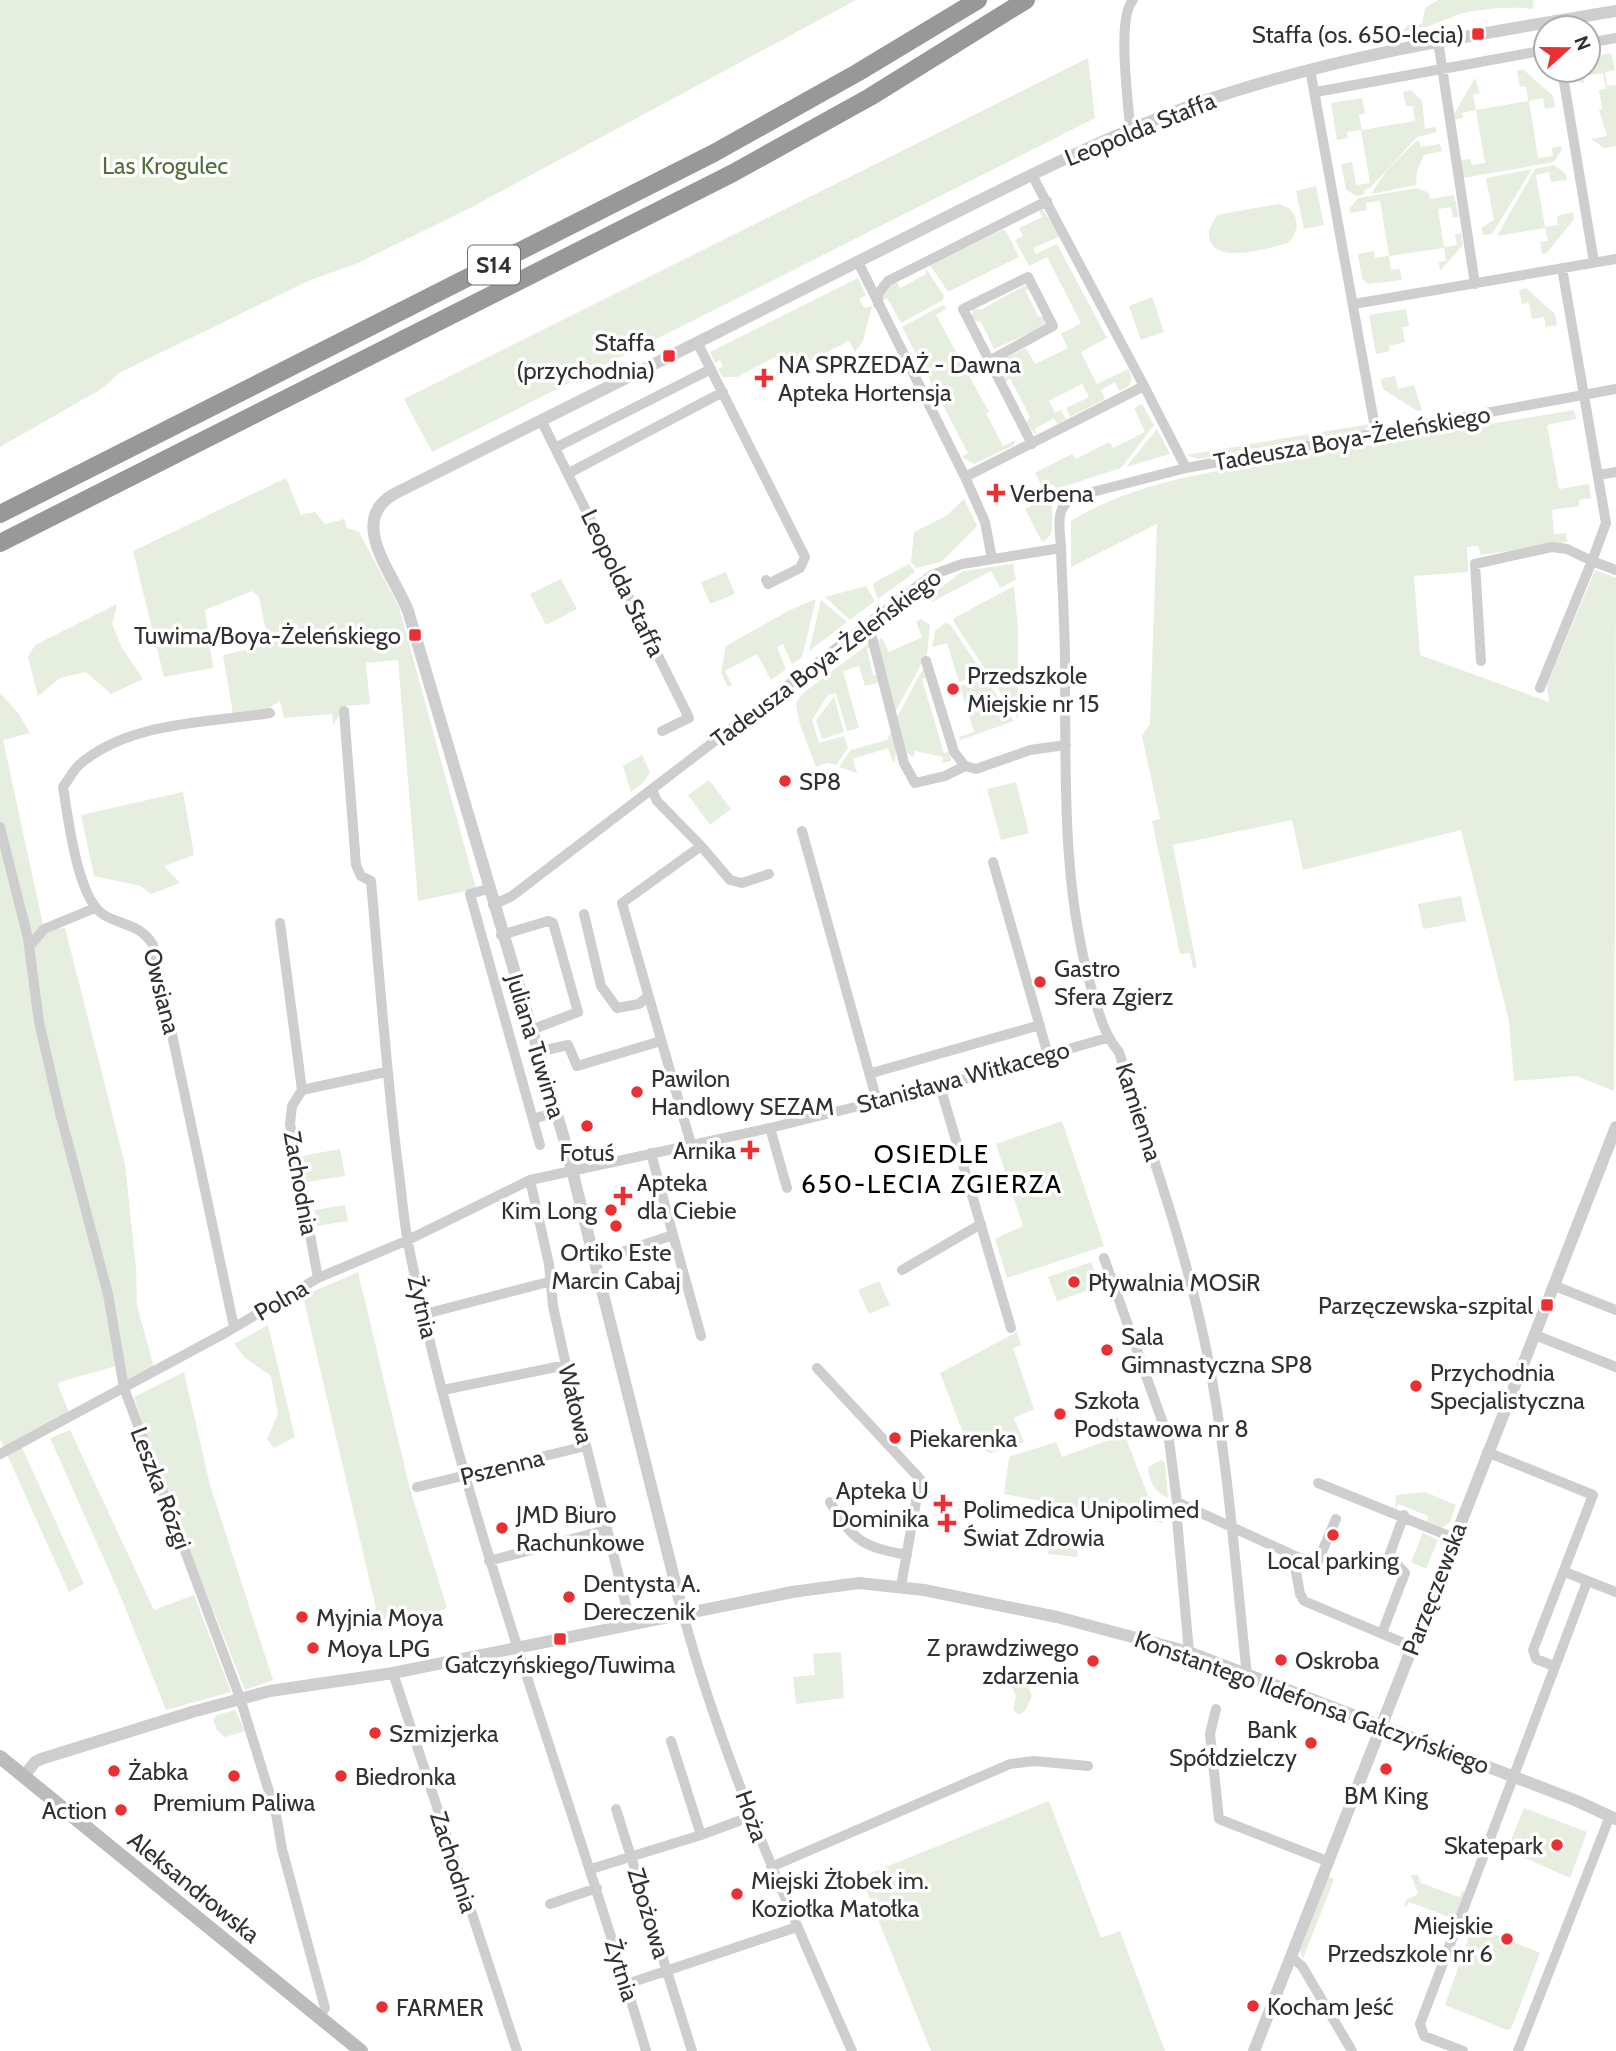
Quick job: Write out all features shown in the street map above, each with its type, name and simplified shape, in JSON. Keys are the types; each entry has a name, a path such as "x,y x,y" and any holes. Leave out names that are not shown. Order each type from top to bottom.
{"highway":[{"name":"S14","path":"0,514 704,159 822,94 978,0"},
{"name":"S14","path":"0,543 733,173 870,97 1026,0"}],"main road":[{"name":"Aleksandrowska","path":"0,1757 361,2051"}],"street":[{"path":"1130,130 1124,24 1128,6 1133,0"},
{"name":"Leopolda Staffa","path":"394,495 697,342 861,268 1032,175 1130,130 1209,100 1310,69 1438,41 1532,28"},
{"path":"1438,41 1440,70 1475,284"},
{"path":"1316,92 1532,53"},
{"path":"1310,69 1376,433"},
{"path":"1564,84 1594,262"},
{"path":"1032,175 1186,468"},
{"path":"878,305 878,294 888,281 1047,201"},
{"path":"1354,304 1616,259"},
{"path":"861,268 888,281"},
{"path":"861,268 965,477 985,522 992,559"},
{"path":"1540,688 1606,523 1562,268"},
{"path":"989,361 1053,326 1028,278 963,309 989,361 1032,443"},
{"path":"697,342 805,557 800,568 768,584 766,580"},
{"path":"555,448 711,369"},
{"path":"965,477 1144,386"},
{"name":"Tadeusza Boya-Żeleńskiego","path":"493,905 512,896 939,571 1061,548 1063,504 1073,497 1186,468 1616,389"},
{"path":"569,473 723,393"},
{"name":"Leopolda Staffa","path":"542,422 689,718 662,731"},
{"path":"1598,475 1616,472"},
{"name":"Juliana Tuwima","path":"394,495 376,509 372,533 408,611 573,1171 683,1614"},
{"path":"1481,661 1475,564 1552,547 1567,550 1616,570"},
{"name":"Kamienna","path":"1061,548 1069,858 1077,919 1088,978 1107,1038 1119,1052 1179,1235 1213,1385 1234,1528 1247,1675"},
{"path":"869,626 904,763 911,779 919,783 965,766 976,769 1030,750 1066,744"},
{"path":"926,661 954,752 965,766"},
{"name":"Żytnia","path":"344,711 356,864 361,876 371,881 386,1072 408,1240 463,1476 516,1648 591,1869 646,2051"},
{"path":"29,947 44,929 95,908 89,898 77,857 63,787 79,765 113,745 139,735 171,727 270,712"},
{"path":"652,790 657,801 730,880 742,883 769,874"},
{"name":"Leszka Rózgi","path":"0,827 29,947 39,1022 77,1184 108,1294 124,1388 240,1698 276,1814 282,1849 325,2008 319,2018"},
{"path":"802,831 872,1073 877,1101"},
{"path":"691,1144 622,903 701,846"},
{"path":"993,862 1048,1055"},
{"path":"488,889 470,894 540,1145"},
{"name":"Owsiana","path":"95,908 104,915 141,929 153,945 234,1327"},
{"path":"584,914 601,986 617,1008 639,1004 648,996"},
{"path":"502,935 548,921 553,923 570,976 578,1012 531,1030"},
{"name":"Zachodnia","path":"281,923 302,1090 292,1106 290,1124 318,1278"},
{"path":"872,1073 1040,1024"},
{"name":"Stanisława Witkacego","path":"573,1171 770,1128 940,1086 1107,1038"},
{"path":"537,1052 568,1045 577,1066 661,1041"},
{"path":"302,1090 386,1072"},
{"path":"940,1086 1011,1328"},
{"path":"533,1119 556,1112"},
{"name":"Parzęczewska","path":"1256,2050 1327,1861 1616,1127"},
{"path":"770,1128 787,1188"},
{"path":"651,1153 701,1336"},
{"name":"Polna","path":"0,1454 124,1388 318,1278 408,1240 530,1180 573,1171"},
{"name":"Wałowa","path":"530,1180 552,1281 566,1365 631,1625"},
{"path":"902,1270 981,1224"},
{"path":"595,1261 673,1235"},
{"path":"1104,1258 1170,1446 1177,1502 1310,1562 1318,1561 1336,1519"},
{"path":"425,1314 552,1281"},
{"path":"1555,1286 1616,1310"},
{"path":"1535,1335 1616,1367"},
{"path":"443,1390 566,1365"},
{"path":"817,1368 920,1479 901,1586"},
{"name":"Pszenna","path":"418,1487 586,1446"},
{"path":"1487,1452 1592,1495 1565,1573 1533,1650 1536,1659 1554,1666"},
{"path":"1318,1483 1404,1515 1454,1538"},
{"path":"830,1502 857,1540 872,1549 907,1555"},
{"path":"1382,1633 1405,1573 1389,1556 1404,1515"},
{"path":"1177,1519 1189,1652"},
{"path":"489,1561 606,1530"},
{"path":"1293,1555 1302,1599 1411,1646"},
{"path":"1565,1573 1616,1592"},
{"path":"1463,2051 1424,2036 1420,2024 1515,1778 1587,1581"},
{"name":"Konstantego Ildefonsa Gałczyńskiego","path":"23,1777 35,1762 41,1759 240,1698 300,1685 393,1673 831,1585 859,1583 901,1586 1104,1627 1189,1652 1613,1818"},
{"name":"Hoża","path":"683,1614 702,1683 771,1867 852,2051"},
{"name":"Zachodnia","path":"393,1673 517,2051"},
{"path":"1216,1709 1210,1734 1219,1819 1327,1861"},
{"path":"671,1741 701,1835"},
{"path":"771,1867 1010,1764 1034,1761 1088,1766"},
{"name":"Zbożowa","path":"616,1809 692,2051"},
{"name":"Zbożowa","path":"591,1869 701,1835 752,1816"},
{"path":"1518,2051 1613,1818"},
{"path":"550,1904 597,1888"},
{"name":"Zbożowa","path":"627,1984 797,1927"},
{"path":"1291,1956 1303,1966 1352,2051"}],"green space":[{"name":"Las Krogulec","path":"0,0 856,0 472,207 358,263 308,281 119,373 103,388 0,447"},
{"path":"1438,0 1533,0 1534,6 1532,9 1504,8 1472,12 1402,32 1408,25 1422,24 1425,8"},
{"path":"1611,53 1615,70 1605,72 1607,86 1616,85 1616,146 1604,148 1591,139 1607,136 1599,110 1602,109 1599,90 1606,89 1602,73 1602,55"},
{"path":"1088,58 1095,118 432,452 404,399"},
{"path":"1523,69 1532,77 1532,84 1540,84 1553,96 1555,107 1545,109 1543,98 1529,101 1538,158 1553,156 1552,148 1561,146 1562,149 1554,162 1463,178 1460,160 1470,159 1472,165 1485,163 1476,110 1528,101 1526,86 1520,87 1517,71"},
{"path":"1475,78 1480,93 1473,95 1476,110 1462,113 1463,118 1454,120 1453,116"},
{"path":"1411,90 1422,101 1425,129 1435,127 1437,132 1417,137 1371,187 1364,190 1365,194 1357,196 1346,190 1341,164 1352,162 1356,185 1370,183 1361,130 1347,132 1348,138 1337,140 1331,103 1362,98 1365,113 1359,115 1362,130 1415,121 1413,106 1406,106 1403,92"},
{"path":"1419,141 1421,147 1440,144 1442,151 1424,155 1417,171 1416,185 1371,194 1387,170"},
{"path":"1554,165 1566,174 1567,180 1551,182 1549,172 1536,175 1545,227 1558,225 1557,216 1573,212 1574,219 1547,253 1542,254 1540,242 1548,241 1545,228 1497,236 1535,169"},
{"path":"1532,169 1492,234 1483,235 1481,228 1494,220 1486,178"},
{"path":"1316,186 1324,225 1304,229 1296,191"},
{"path":"1418,188 1429,193 1430,199 1454,195 1459,217 1453,218 1451,207 1438,209 1444,247 1457,245 1455,234 1461,233 1463,245 1440,271 1439,262 1446,261 1444,248 1389,256 1380,201 1366,203 1367,210 1350,213 1349,209 1358,198"},
{"path":"1278,204 1290,210 1296,220 1295,232 1288,243 1239,253 1217,249 1211,242 1209,230 1217,215"},
{"path":"1042,209 1061,236 1033,248 1036,254 1057,244 1107,338 1081,352 1097,384 1128,369 1132,377 1129,386 1119,391 1115,382 1101,390 1105,399 1070,417 1066,408 1089,397 1082,384 1049,401 1055,413 1061,410 1066,419 1057,424 1054,418 1035,429 1036,435 1026,423 1030,417 1010,378 1005,383 1001,376 1005,369 1001,360 1026,348 1035,364 1068,348 1061,334 1081,323 1047,257 1029,266 1015,240 1023,236 1019,228 1042,217 1039,211"},
{"path":"1002,230 1006,231 1019,257 948,292 930,265"},
{"path":"1374,251 1375,258 1389,256 1391,270 1400,269 1402,280 1368,284 1362,279 1358,254"},
{"path":"925,267 944,296 943,300 901,323 887,298 881,301 883,294 897,282 900,288 926,274"},
{"path":"858,278 866,295 859,299 864,308 872,306 863,341 855,352 849,341 784,374 775,357 737,377 722,377 718,369 723,366 720,360 715,363 710,352"},
{"path":"1027,284 1032,289 1025,290 1038,316 1047,318 1047,325 994,349 981,322 971,320 973,308 981,310"},
{"path":"1526,288 1555,314 1557,325 1546,327 1544,317 1532,319 1529,303 1522,304 1519,290"},
{"path":"1152,297 1164,332 1141,340 1129,306"},
{"path":"943,305 947,308 936,315 989,412 986,413 1003,446 1015,440 1014,445 974,464 962,457 968,453 902,327"},
{"path":"1406,309 1409,326 1402,327 1405,342 1389,346 1390,351 1376,354 1369,315"},
{"path":"1395,376 1398,389 1414,385 1422,410 1417,411 1383,389 1381,379"},
{"path":"1142,404 1154,425 1121,468 1056,489 1053,484 1049,486 1049,493 1030,500 1045,492 1035,473 1072,454 1076,459 1109,442 1113,448 1145,432 1134,408"},
{"path":"1574,410 1576,419 1547,425 1559,489 1589,484 1591,498 1579,500 1579,506 1552,510 1554,534 1566,533 1567,542 1481,555 1478,546 1467,547 1468,572 1414,576 1420,655 1549,702 1547,685 1595,570 1616,578 1614,1091 1577,1076 1514,1081 1509,1021 1461,830 1303,870 1292,820 1173,845 1197,967 1193,968 1190,953 1180,954 1152,821 1160,819 1142,736 1150,724 1157,524 1071,567 1071,521 1098,506 1155,485 1215,471"},
{"path":"1370,424 1365,430 1198,459 1186,455"},
{"path":"1157,429 1170,454 1126,467"},
{"path":"286,478 301,515 315,512 325,524 344,519 347,528 359,532 399,607 477,892 466,891 418,901 398,660 366,663 370,704 344,706 333,726 332,714 284,718 280,701 269,708 233,714 223,655 269,645 259,597 252,591 205,610 213,668 164,677 133,551"},
{"path":"1054,495 1051,533 1042,542 1025,509"},
{"path":"964,499 977,526 941,562 916,568 911,562 914,532 946,516"},
{"path":"909,564 915,572 878,599 873,586 875,582"},
{"path":"1013,564 1016,580 1000,588 991,571 932,602 931,595 963,571"},
{"path":"726,572 735,594 710,604 701,582"},
{"path":"561,579 577,609 546,625 530,594"},
{"path":"866,586 875,601 850,620 825,597"},
{"path":"1014,586 1018,630 1018,719 954,622 954,618"},
{"path":"816,599 802,657 792,664 783,644 777,647 786,669 771,680 757,654 725,671 732,685 728,687 721,673 726,646 788,611"},
{"path":"821,600 847,622 809,651"},
{"path":"117,604 112,624 122,648 143,679 111,694 86,672 60,678 38,696 28,657 35,645"},
{"path":"921,619 930,625 927,654 894,714 878,640 882,638 889,652 922,637 916,622"},
{"path":"945,623 950,624 983,674 959,682 947,643 932,647 935,631"},
{"path":"872,641 873,645 867,649 873,675 880,676 881,682 865,686 859,666 843,671 859,728 847,731 836,693 828,695 812,720 819,743 844,736 848,748 836,765 827,763 816,767 800,725 796,703 802,694"},
{"path":"924,667 927,677 922,679 944,753 949,752 951,761 942,763 943,757 915,751 914,757 905,751 900,741 896,719"},
{"path":"985,678 1014,721 960,740 959,737 974,732 960,686"},
{"path":"0,693 19,714 30,733 3,740 44,929 65,928 125,1164 136,1268 137,1306 155,1371 124,1388 119,1365 60,1382 58,1385 70,1415 20,1443 84,1584 69,1592 0,1439"},
{"path":"834,697 844,732 822,739 816,720"},
{"path":"892,729 896,747 895,762 888,748 853,759 857,773 839,767 851,750 887,740"},
{"path":"642,755 650,772 644,782 631,792 623,766"},
{"path":"709,780 731,809 710,825 688,795"},
{"path":"1016,782 1029,833 1001,840 987,789"},
{"path":"183,792 194,855 164,866 180,883 151,894 141,886 94,876 81,815"},
{"path":"1461,896 1466,921 1423,929 1418,904"},
{"path":"1062,1121 1104,1246 1007,1278 995,1239 1023,1226 996,1144"},
{"path":"340,1149 345,1176 306,1182 302,1156"},
{"path":"345,1205 348,1221 317,1226 314,1210"},
{"name":"Pływalnia MOSiR","path":"1091,1262 1100,1286 1057,1301 1048,1277"},
{"path":"358,1272 410,1489 447,1608 397,1626 393,1616 379,1621 303,1296"},
{"path":"879,1281 890,1305 869,1314 858,1290"},
{"path":"268,1325 295,1437 274,1448 267,1439 278,1414 271,1376 245,1358 234,1344"},
{"path":"1017,1332 1021,1345 1013,1348 1034,1409 1014,1418 1024,1442 991,1453 968,1446 940,1373"},
{"path":"184,1372 210,1485 273,1680 245,1690 167,1494 134,1397"},
{"path":"1118,1417 1150,1501 1167,1508 1162,1523 1004,1494 1009,1457 1056,1442 1062,1457 1114,1438 1109,1421"},
{"path":"70,1430 154,1610 194,1595 231,1692 166,1710 120,1595 50,1438"},
{"path":"1161,1460 1165,1463 1168,1498 1151,1482 1148,1467"},
{"path":"1425,1492 1456,1505 1450,1522 1442,1528 1427,1521 1428,1516 1399,1504 1395,1509 1396,1495"},
{"path":"1050,1532 1079,1535 1077,1557 1048,1554"},
{"path":"1423,1533 1438,1540 1426,1569 1411,1562"},
{"path":"841,1652 844,1698 796,1704 793,1677 815,1675 813,1654"},
{"path":"1014,1672 1023,1675 1032,1696 1025,1711 1018,1715 1013,1709 1016,1696 1009,1680"},
{"path":"235,1710 245,1731 225,1737 217,1730 213,1720 217,1715"},
{"path":"1049,1801 1101,1938 1120,1931 1165,2051 931,2051 861,1877"},
{"name":"Skatepark","path":"1524,1808 1587,1832 1570,1878 1507,1850"},
{"path":"1411,1875 1418,1875 1421,1883 1459,1897 1462,1891 1465,1892 1453,1924 1448,1923 1449,1917 1409,1902 1406,1907 1404,1905 1406,1900 1418,1894"},
{"path":"1328,1877 1334,1879 1303,1959 1300,1950"},
{"path":"1473,1925 1540,1953 1511,2029 1507,2030 1445,2005"}],"place":[{"name":"Staffa (os. 650-lecia)","path":"1478,34"},
{"name":"Staffa (przychodnia)","path":"669,356"},
{"name":"NA SPRZEDAŻ - Dawna Apteka Hortensja","path":"764,378"},
{"name":"Verbena","path":"996,493"},
{"name":"Tuwima/Boya-Żeleńskiego","path":"415,635"},
{"name":"Przedszkole Miejskie nr 15","path":"953,689"},
{"name":"SP8","path":"785,781"},
{"name":"Gastro Sfera Zgierz","path":"1040,982"},
{"name":"Pawilon Handlowy SEZAM","path":"637,1092"},
{"name":"Fotuś","path":"587,1126"},
{"name":"Arnika","path":"750,1150"},
{"name":"Apteka dla Ciebie","path":"623,1196"},
{"name":"Kim Long","path":"611,1210"},
{"name":"Ortiko Este Marcin Cabaj","path":"616,1226"},
{"name":"Pływalnia MOSiR","path":"1074,1282"},
{"name":"Parzęczewska-szpital","path":"1547,1305"},
{"name":"Sala Gimnastyczna SP8","path":"1107,1350"},
{"name":"Przychodnia Specjalistyczna","path":"1416,1386"},
{"name":"Szkoła Podstawowa nr 8","path":"1060,1414"},
{"name":"Piekarenka","path":"895,1438"},
{"name":"Apteka U Dominika","path":"943,1504"},
{"name":"Polimedica Unipolimed Świat Zdrowia","path":"947,1523"},
{"name":"JMD Biuro Rachunkowe","path":"502,1528"},
{"name":"Local parking","path":"1333,1535"},
{"name":"Dentysta A. Dereczenik","path":"569,1597"},
{"name":"Myjnia Moya","path":"302,1617"},
{"name":"Gałczyńskiego/Tuwima","path":"560,1639"},
{"name":"Moya LPG","path":"313,1648"},
{"name":"Oskroba","path":"1281,1660"},
{"name":"Z prawdziwego zdarzenia","path":"1093,1661"},
{"name":"Szmizjerka","path":"375,1733"},
{"name":"Bank Spółdzielczy","path":"1311,1743"},
{"name":"BM King","path":"1386,1769"},
{"name":"Żabka","path":"114,1771"},
{"name":"Premium Paliwa","path":"234,1776"},
{"name":"Biedronka","path":"341,1776"},
{"name":"Action","path":"121,1810"},
{"name":"Skatepark","path":"1557,1845"},
{"name":"Miejski Żłobek im. Koziołka Matołka","path":"737,1894"},
{"name":"Miejskie Przedszkole nr 6","path":"1507,1939"},
{"name":"Kocham Jeść","path":"1253,2006"},
{"name":"FARMER","path":"382,2007"}],"district":[{"name":"OSIEDLE 650-LECIA ZGIERZA","path":"932,1169"}]}
